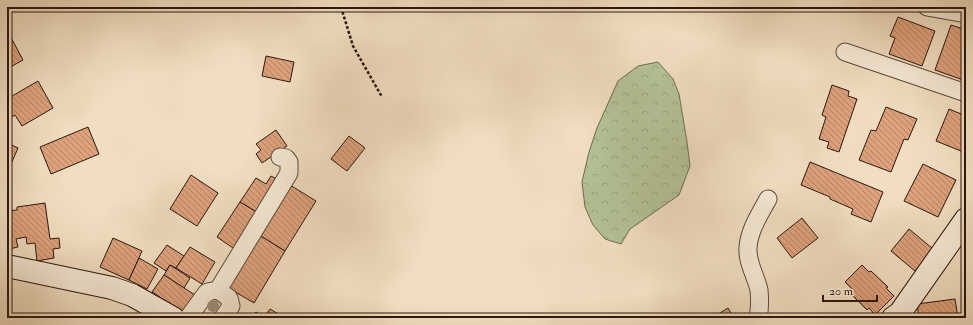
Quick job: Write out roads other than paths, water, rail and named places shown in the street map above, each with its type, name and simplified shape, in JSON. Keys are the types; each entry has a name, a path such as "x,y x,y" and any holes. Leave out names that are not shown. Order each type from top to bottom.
{"street":[{"path":"926,7 966,14"},
{"path":"845,52 966,93"},
{"path":"218,290 289,173 289,162 286,158 280,157"},
{"path":"758,318 760,305 758,289 750,265 748,248 751,232 768,199"},
{"path":"893,318 900,313 966,219"},
{"path":"7,266 112,288 132,296 173,318"},
{"path":"188,318 207,292 218,290 229,298 231,306 223,318"}]}
